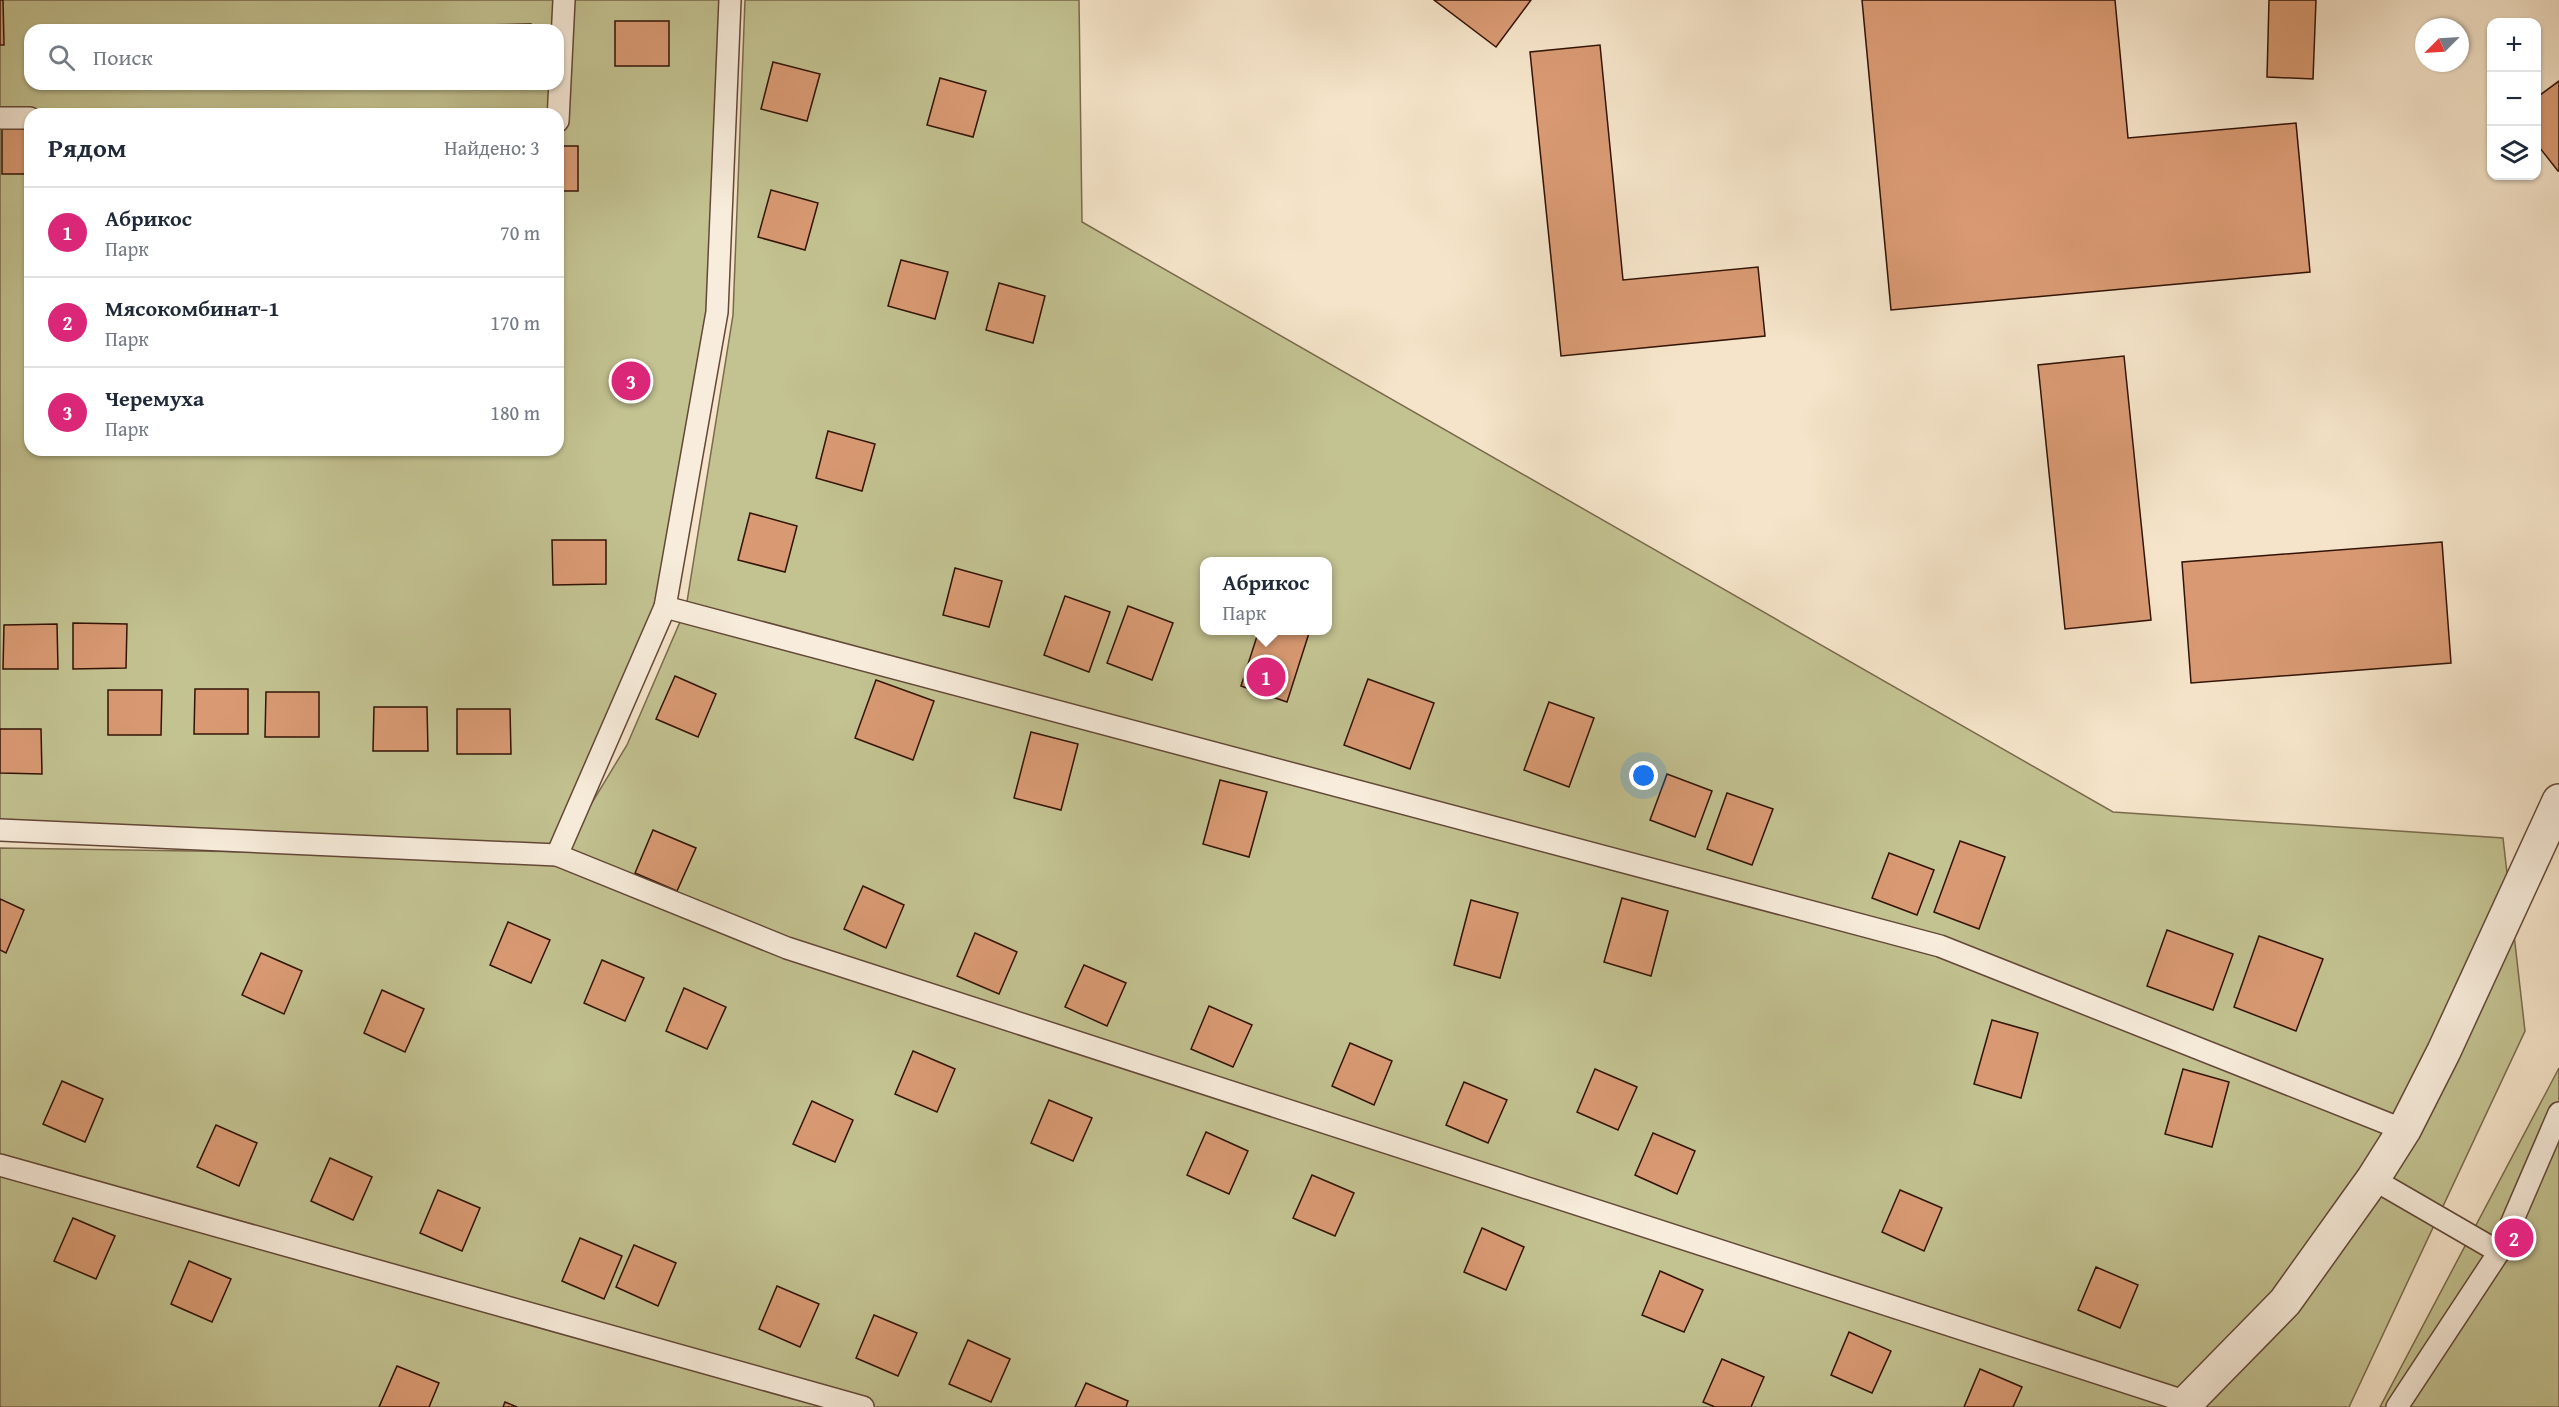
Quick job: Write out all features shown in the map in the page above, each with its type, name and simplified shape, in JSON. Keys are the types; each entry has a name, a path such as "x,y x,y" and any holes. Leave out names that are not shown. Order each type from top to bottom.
{"street":[{"path":"2186,1404 2285,1302 2373,1179 2404,1130 2444,1052 2559,801"}],"lane":[{"path":"563,24 564,0"},
{"path":"557,855 664,607 717,312 730,0"},
{"path":"559,108 560,90"},
{"path":"0,118 24,118"},
{"path":"664,607 1940,946 2404,1130"},
{"path":"0,830 557,855 787,948 2186,1404"},
{"path":"2397,1407 2499,1252 2559,1113"},
{"path":"0,1165 863,1407"},
{"path":"2373,1179 2499,1252"}],"shaded area":[{"path":"0,0 730,0 717,312 665,607 557,855 0,830"},
{"path":"745,0 1079,0 1082,222 2113,812 2503,838 2525,1031 2349,1407 0,1407 0,848 559,857 627,745 686,608 733,315"},
{"path":"2559,1068 2559,1407 2380,1407"}],"building":[{"path":"0,0 3,0 4,45 0,45"},
{"path":"1434,0 1531,0 1496,47"},
{"path":"1862,0 2115,0 2128,138 2296,123 2310,272 1891,310"},
{"path":"2269,0 2316,0 2313,79 2267,77"},
{"path":"615,21 669,21 669,66 615,66"},
{"path":"1600,45 1623,280 1758,267 1765,336 1561,356 1530,52"},
{"path":"773,62 820,74 807,121 761,109"},
{"path":"940,78 986,91 973,137 927,125"},
{"path":"2559,81 2559,171 2541,149 2541,94"},
{"path":"2,129 24,129 24,174 2,174"},
{"path":"564,146 578,146 578,191 564,191"},
{"path":"771,190 818,203 805,250 758,237"},
{"path":"901,260 948,272 935,319 888,306"},
{"path":"999,283 1045,296 1033,343 986,330"},
{"path":"2124,356 2151,620 2065,629 2038,365"},
{"path":"828,431 875,444 862,491 816,478"},
{"path":"750,513 797,526 785,572 738,560"},
{"path":"552,540 606,540 606,584 553,585"},
{"path":"2442,542 2451,663 2191,683 2182,562"},
{"path":"955,568 1002,581 989,627 943,615"},
{"path":"1065,596 1110,612 1089,672 1044,655"},
{"path":"1128,606 1173,623 1152,680 1107,663"},
{"path":"73,623 127,624 126,668 73,669"},
{"path":"57,624 58,669 3,669 4,625"},
{"path":"1257,635 1308,635 1287,702 1241,686"},
{"path":"675,676 716,694 698,737 656,719"},
{"path":"1368,679 1434,703 1410,769 1344,745"},
{"path":"876,680 934,701 913,760 855,738"},
{"path":"195,689 248,689 248,734 194,734"},
{"path":"108,690 162,690 161,735 108,735"},
{"path":"266,692 319,692 319,737 265,737"},
{"path":"1549,702 1594,718 1569,787 1524,770"},
{"path":"374,707 427,707 428,751 373,751"},
{"path":"457,709 510,709 511,754 457,754"},
{"path":"0,729 41,729 42,774 0,773"},
{"path":"1031,732 1078,744 1061,810 1014,798"},
{"path":"1667,774 1712,791 1695,837 1650,820"},
{"path":"1220,780 1267,792 1249,857 1203,844"},
{"path":"1727,793 1773,809 1752,865 1707,849"},
{"path":"653,830 696,848 677,891 635,873"},
{"path":"1960,841 2005,857 1979,929 1934,912"},
{"path":"1889,853 1934,870 1917,915 1872,898"},
{"path":"863,886 904,905 886,948 844,929"},
{"path":"1622,898 1668,911 1651,976 1604,962"},
{"path":"0,899 24,910 6,953 0,950"},
{"path":"1471,900 1518,913 1500,978 1454,965"},
{"path":"508,922 550,940 531,983 490,965"},
{"path":"2167,930 2233,954 2213,1010 2147,986"},
{"path":"975,933 1017,952 999,994 957,976"},
{"path":"2259,936 2323,959 2296,1031 2234,1007"},
{"path":"261,953 302,971 284,1014 242,995"},
{"path":"602,960 644,978 625,1021 584,1003"},
{"path":"1084,965 1126,983 1107,1026 1065,1007"},
{"path":"684,988 726,1007 707,1049 666,1031"},
{"path":"382,990 424,1009 405,1052 364,1033"},
{"path":"1209,1006 1252,1025 1233,1067 1191,1049"},
{"path":"1992,1020 2038,1033 2021,1098 1974,1084"},
{"path":"1350,1043 1392,1061 1374,1105 1332,1086"},
{"path":"913,1051 955,1069 937,1112 895,1094"},
{"path":"1595,1069 1637,1087 1618,1130 1577,1112"},
{"path":"2183,1069 2229,1082 2212,1147 2165,1134"},
{"path":"62,1081 103,1099 85,1142 43,1124"},
{"path":"1464,1082 1507,1100 1488,1143 1446,1125"},
{"path":"1049,1100 1092,1118 1073,1161 1031,1143"},
{"path":"812,1101 853,1120 835,1162 793,1144"},
{"path":"216,1125 257,1143 239,1186 197,1167"},
{"path":"1206,1132 1248,1151 1229,1194 1187,1175"},
{"path":"1653,1133 1695,1151 1677,1194 1635,1175"},
{"path":"330,1158 372,1177 353,1220 311,1201"},
{"path":"1312,1175 1354,1193 1335,1236 1293,1218"},
{"path":"438,1190 480,1208 462,1251 420,1233"},
{"path":"1900,1190 1942,1208 1924,1251 1882,1232"},
{"path":"73,1218 115,1236 96,1279 54,1261"},
{"path":"1482,1228 1524,1247 1506,1290 1464,1272"},
{"path":"580,1238 622,1256 604,1299 562,1281"},
{"path":"634,1245 676,1263 658,1306 616,1287"},
{"path":"189,1261 231,1279 212,1322 171,1304"},
{"path":"2096,1267 2138,1285 2120,1328 2078,1310"},
{"path":"1660,1271 1703,1290 1684,1332 1642,1315"},
{"path":"777,1286 819,1304 800,1347 759,1329"},
{"path":"874,1315 917,1333 898,1376 856,1358"},
{"path":"1849,1332 1891,1351 1872,1393 1831,1375"},
{"path":"968,1340 1010,1359 991,1402 949,1384"},
{"path":"1722,1359 1764,1377 1751,1407 1715,1407 1703,1402"},
{"path":"397,1366 439,1383 429,1407 379,1407"},
{"path":"1980,1369 2022,1387 2013,1407 1964,1407"},
{"path":"1086,1383 1128,1401 1126,1407 1075,1407"},
{"path":"505,1402 517,1407 503,1407"}],"place":[{"name":"Черемуха","path":"631,381"},
{"name":"Абрикос","path":"1266,677"},
{"name":"Мясокомбинат-1","path":"2514,1238"}]}
